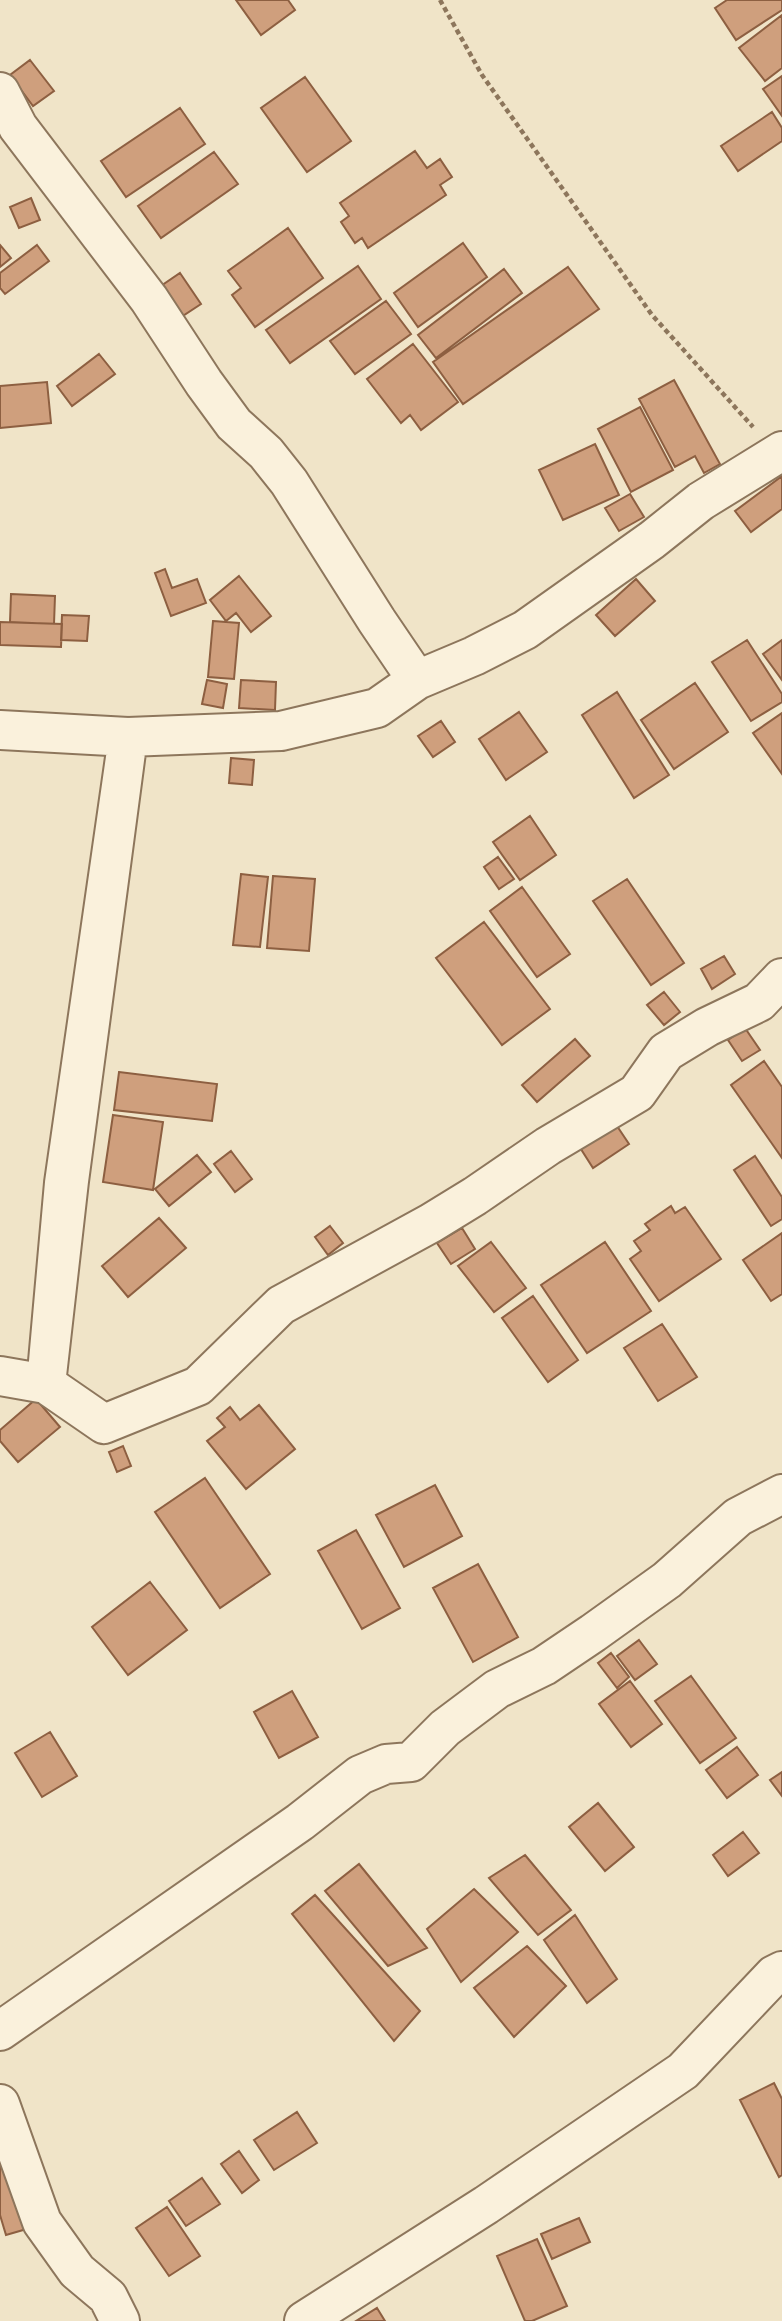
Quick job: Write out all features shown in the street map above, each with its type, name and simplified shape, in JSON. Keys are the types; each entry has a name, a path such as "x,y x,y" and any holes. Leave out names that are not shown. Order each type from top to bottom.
{"street":[{"path":"0,92 18,127 149,299 234,424 267,453 289,482 417,680"},
{"path":"0,730 128,737 281,731 377,708 417,680 474,656 525,630 652,540 701,501 781,452"},
{"path":"46,1384 64,1183 128,737"},
{"path":"0,1376 46,1384 104,1424 198,1386 281,1305 431,1223 548,1146 637,1093 666,1052 707,1027 759,1002 782,978"},
{"path":"0,2031 300,1822 360,1775 386,1763 411,1762 445,1728 497,1689 544,1666 667,1580 737,1517 782,1494"},
{"path":"304,2321 486,2205 683,2071 774,1975 782,1971"},
{"path":"0,2104 42,2222 77,2271 108,2298 120,2321"}],"path":[{"path":"440,0 482,75 652,315 749,424 781,452"}],"building":[{"path":"236,0 288,0 295,10 261,35"},
{"path":"727,0 782,0 782,10 736,40 715,8"},
{"path":"782,15 782,68 765,81 739,48"},
{"path":"30,60 54,91 33,106 10,75"},
{"path":"782,76 782,116 763,89"},
{"path":"305,77 351,141 307,172 261,108"},
{"path":"180,108 205,144 126,197 101,161"},
{"path":"772,112 782,128 782,141 738,171 721,146"},
{"path":"415,151 427,168 440,159 452,177 440,185 446,195 368,248 362,238 355,243 341,222 349,216 340,203"},
{"path":"214,152 238,184 161,238 138,206"},
{"path":"31,198 40,220 19,228 10,207"},
{"path":"288,228 323,278 255,327 232,295 241,288 228,271"},
{"path":"463,243 487,277 418,327 394,293"},
{"path":"0,245 11,258 0,267"},
{"path":"37,245 49,261 5,294 0,288 0,273"},
{"path":"358,266 381,299 290,363 266,330"},
{"path":"568,267 599,309 463,404 433,362"},
{"path":"504,269 522,293 436,358 418,335"},
{"path":"180,273 201,304 175,321 155,290"},
{"path":"386,301 411,334 355,374 330,341"},
{"path":"413,344 458,402 421,430 410,415 401,423 367,379"},
{"path":"99,354 115,374 72,406 57,386"},
{"path":"674,380 720,464 704,473 695,456 675,467 639,399"},
{"path":"47,382 51,423 0,428 0,386"},
{"path":"640,407 673,470 631,492 598,429"},
{"path":"595,444 619,495 563,520 539,470"},
{"path":"782,476 782,509 751,532 735,511"},
{"path":"630,494 644,517 619,531 605,508"},
{"path":"165,569 172,588 197,579 206,603 171,616 155,573"},
{"path":"239,576 271,616 251,632 236,613 226,621 210,600"},
{"path":"636,579 655,601 615,636 596,615"},
{"path":"11,594 55,596 54,624 10,622"},
{"path":"62,615 89,616 87,641 61,640"},
{"path":"213,621 239,623 234,679 208,677"},
{"path":"0,622 62,624 61,647 0,645"},
{"path":"747,640 782,694 782,702 751,721 712,662"},
{"path":"782,640 782,680 763,654"},
{"path":"207,680 227,684 223,708 202,704"},
{"path":"241,680 276,682 275,710 239,708"},
{"path":"695,683 728,732 674,769 641,720"},
{"path":"617,692 669,775 634,798 582,715"},
{"path":"519,712 547,752 506,780 479,739"},
{"path":"782,713 782,774 753,733"},
{"path":"441,721 455,742 433,757 418,736"},
{"path":"231,758 254,760 252,785 229,783"},
{"path":"530,816 556,855 520,880 493,842"},
{"path":"498,857 514,879 499,889 484,867"},
{"path":"241,874 268,877 260,947 233,945"},
{"path":"273,876 315,879 309,951 267,948"},
{"path":"627,879 684,963 651,985 593,901"},
{"path":"522,887 570,954 537,977 490,911"},
{"path":"484,922 550,1009 502,1045 436,958"},
{"path":"724,956 735,974 712,989 701,969"},
{"path":"664,992 680,1012 664,1025 647,1005"},
{"path":"745,1028 760,1050 742,1061 728,1040"},
{"path":"575,1039 590,1056 537,1102 522,1085"},
{"path":"764,1061 782,1087 782,1158 731,1085"},
{"path":"119,1072 217,1084 212,1121 114,1110"},
{"path":"113,1115 163,1122 153,1190 103,1182"},
{"path":"615,1123 629,1144 593,1168 579,1146"},
{"path":"231,1151 252,1179 235,1192 214,1164"},
{"path":"197,1155 211,1172 169,1206 155,1189"},
{"path":"755,1156 782,1197 782,1219 771,1226 734,1170"},
{"path":"671,1206 675,1213 685,1207 721,1259 659,1301 630,1259 641,1251 634,1241 650,1230 645,1224"},
{"path":"159,1218 186,1248 128,1297 102,1266"},
{"path":"330,1226 343,1243 328,1255 315,1237"},
{"path":"462,1228 475,1249 451,1264 437,1243"},
{"path":"782,1233 782,1294 771,1301 743,1260"},
{"path":"491,1242 526,1288 494,1312 458,1266"},
{"path":"605,1242 651,1311 587,1353 541,1285"},
{"path":"533,1296 578,1360 548,1382 502,1318"},
{"path":"662,1324 697,1377 658,1401 624,1348"},
{"path":"36,1399 60,1427 18,1462 0,1441 0,1430"},
{"path":"259,1405 295,1449 246,1489 207,1441 225,1427 217,1418 230,1407 240,1420"},
{"path":"123,1446 131,1466 117,1472 109,1452"},
{"path":"205,1478 270,1574 220,1608 155,1512"},
{"path":"435,1485 462,1536 404,1567 376,1515"},
{"path":"356,1530 400,1608 362,1629 318,1551"},
{"path":"478,1564 518,1637 473,1662 433,1588"},
{"path":"150,1582 187,1630 128,1675 92,1627"},
{"path":"639,1640 657,1664 635,1680 617,1656"},
{"path":"611,1653 629,1677 617,1688 598,1663"},
{"path":"691,1676 736,1738 700,1763 655,1701"},
{"path":"630,1681 662,1724 631,1747 599,1704"},
{"path":"292,1691 318,1737 279,1758 254,1712"},
{"path":"50,1732 77,1776 42,1797 15,1753"},
{"path":"737,1747 758,1775 727,1798 706,1770"},
{"path":"782,1772 782,1796 770,1780"},
{"path":"598,1803 634,1847 605,1871 569,1827"},
{"path":"743,1832 759,1853 728,1876 713,1855"},
{"path":"525,1855 571,1910 538,1935 489,1878"},
{"path":"359,1864 427,1948 388,1966 325,1891"},
{"path":"474,1889 518,1932 461,1982 427,1929"},
{"path":"315,1895 420,2011 394,2041 292,1914"},
{"path":"575,1915 617,1979 587,2003 544,1940"},
{"path":"527,1946 566,1986 514,2037 474,1988"},
{"path":"774,2083 782,2099 782,2175 779,2177 740,2100"},
{"path":"297,2112 317,2143 274,2170 254,2140"},
{"path":"239,2151 259,2180 242,2193 221,2164"},
{"path":"0,2161 30,2228 6,2235 0,2215"},
{"path":"202,2178 220,2204 186,2226 169,2201"},
{"path":"167,2207 200,2256 169,2276 136,2228"},
{"path":"579,2218 590,2242 552,2259 541,2234"},
{"path":"537,2239 567,2306 532,2321 525,2321 497,2256"},
{"path":"377,2308 385,2321 356,2321"}]}
